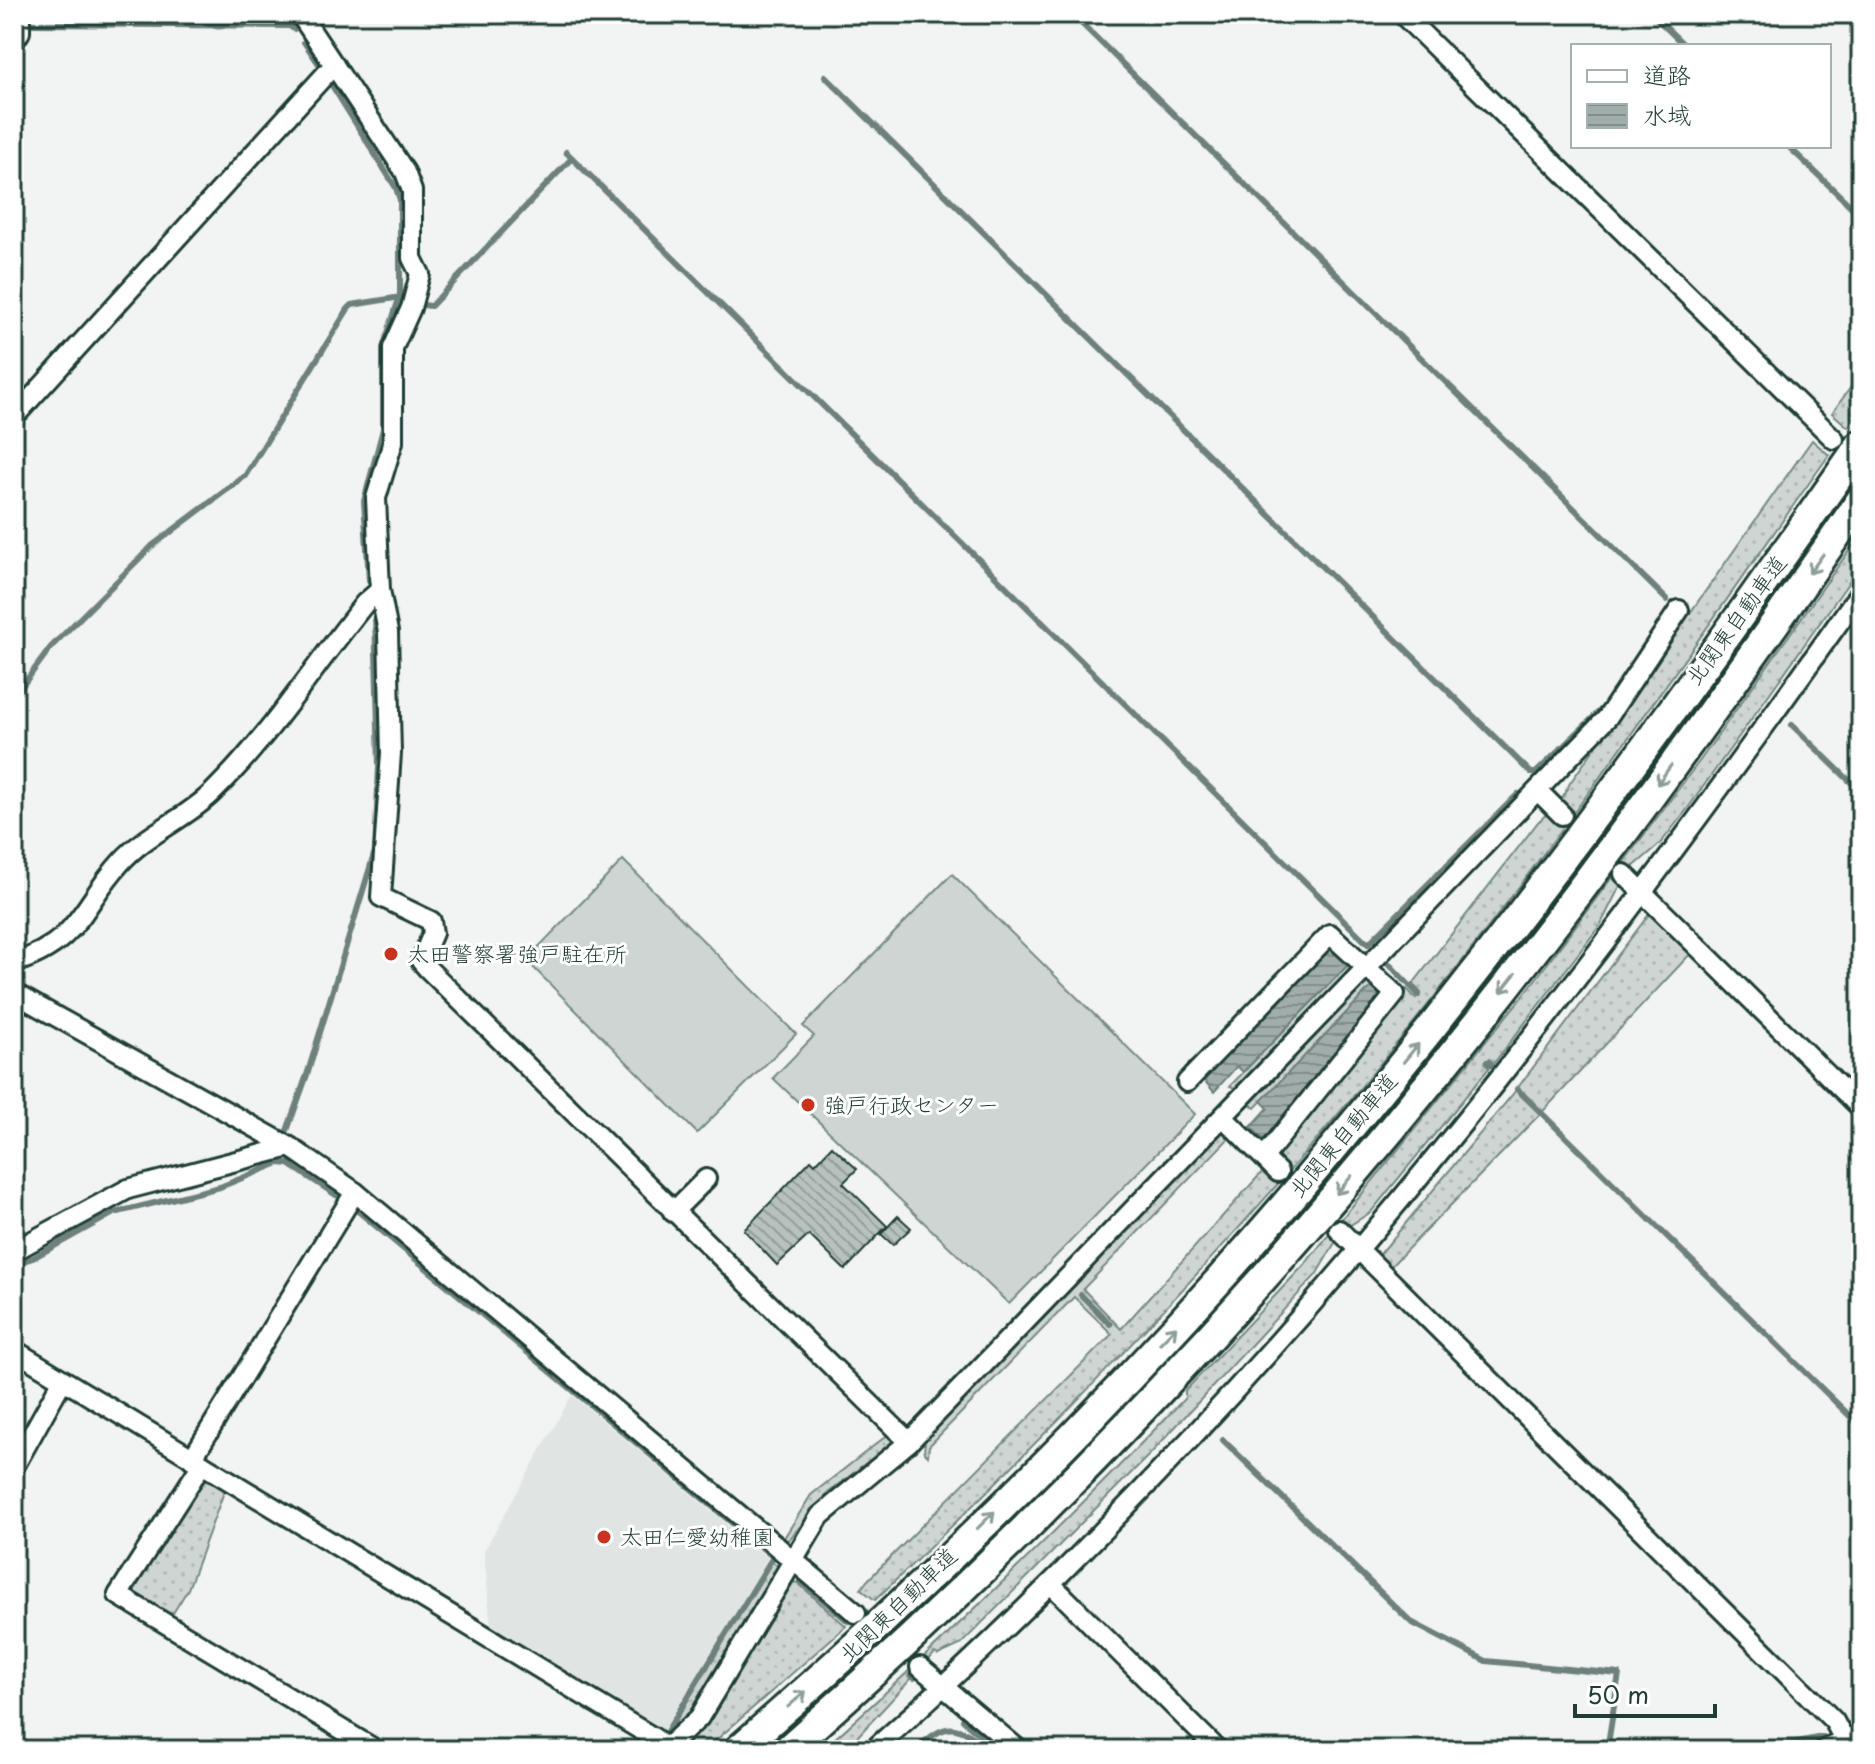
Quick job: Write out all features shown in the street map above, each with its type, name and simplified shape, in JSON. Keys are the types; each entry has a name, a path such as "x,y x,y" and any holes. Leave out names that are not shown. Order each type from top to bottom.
{"highway":[{"name":"北関東自動車道","path":"738,1750 830,1670 971,1535 1175,1328 1284,1206 1413,1051 1538,891 1848,442"},
{"name":"北関東自動車道","path":"787,1750 948,1604 1084,1470 1310,1225 1432,1080 1567,907 1861,500"}],"street":[{"path":"14,41 20,32 20,14"},
{"path":"300,14 405,172 412,191 412,258 420,274 413,302 393,348 393,442 376,498 380,590 388,632 391,753 381,897 431,921 433,933 421,961 909,1442"},
{"path":"1402,14 1848,442"},
{"path":"14,417 334,65"},
{"path":"14,963 43,953 68,933 121,862 161,828 210,796 236,768 365,603 380,590"},
{"path":"873,1750 946,1688 1052,1585 1175,1456 1454,1138 1644,895 1861,591"},
{"path":"14,1350 654,1738 664,1749 699,1718 820,1516 909,1442 1538,791 1607,718 1679,610"},
{"path":"1538,791 1562,815"},
{"path":"1624,874 1861,1108"},
{"path":"1187,1082 1330,934 1395,994 1264,1157"},
{"path":"14,993 290,1147 355,1192 856,1613"},
{"path":"1223,1117 1278,1172"},
{"path":"14,1251 128,1189 290,1147"},
{"path":"673,1212 706,1179"},
{"path":"355,1192 118,1595 376,1750"},
{"path":"1339,1230 1853,1738 1823,1750"},
{"path":"14,1467 62,1381"},
{"path":"1052,1585 1218,1750"},
{"path":"920,1667 1019,1750"}],"shaded area":[{"path":"1861,373 1861,408 1848,427 1832,413"},
{"path":"1812,440 1829,455 1549,846 1372,1074 1195,1276 1007,1472 875,1600 861,1589 1112,1334 1074,1297 929,1446 928,1456 924,1452 925,1441 1223,1131 1231,1136 1083,1289 1121,1329 1264,1170 1272,1179 1283,1167 1277,1160 1279,1150 1407,989 1416,998 1421,993 1413,984 1538,822 1549,812 1568,808 1561,800 1570,783"},
{"path":"1861,534 1861,565 1688,808 1660,844 1619,879 1621,884 1601,924 1494,1063 1489,1059 1485,1064 1489,1068 1371,1212 1333,1236 1336,1241 1316,1275 1152,1452 960,1645 938,1655 935,1653 845,1750 822,1750 961,1622 1097,1489 1185,1398 1185,1391 1305,1264 1526,992 1701,759"},
{"path":"623,860 796,1034 697,1133 526,960"},
{"path":"952,874 1195,1114 1009,1304 773,1078 814,1036 803,1026"},
{"path":"1650,913 1658,913 1693,951 1547,1107 1387,1270 1376,1259 1513,1094"},
{"path":"1350,963 1354,967 1237,1089 1230,1086"},
{"path":"1370,979 1375,983 1255,1108 1249,1103"},
{"name":"太田仁愛幼稚園","path":"572,1395 771,1561 666,1733 491,1628 484,1551"},
{"path":"890,1433 892,1443 828,1493 788,1541 784,1538 811,1495"},
{"path":"201,1472 225,1489 188,1589 170,1618 126,1594"},
{"path":"771,1561 778,1566 679,1729 666,1733"},
{"path":"792,1582 798,1583 846,1626 705,1750 677,1750 702,1729"}],"water":[{"path":"1329,945 1350,963 1243,1072 1237,1066 1214,1092 1202,1078"},
{"path":"1375,983 1385,996 1266,1142 1251,1127 1268,1108 1261,1101"}],"building":[{"path":"832,1146 857,1169 843,1183 887,1226 845,1270 809,1235 777,1265 744,1230 811,1160 815,1164"},
{"path":"898,1216 911,1228 893,1245 881,1234"}],"waterway":[{"path":"1072,14 1667,600"},
{"path":"1652,14 1683,44"},
{"path":"33,24 289,26 294,29"},
{"path":"304,42 319,64"},
{"path":"825,76 1531,773 1536,773 1603,708"},
{"path":"331,84 396,188 400,200 400,296 383,348 383,429 364,501 369,580"},
{"path":"1790,148 1861,216"},
{"path":"566,152 1368,944 1518,794"},
{"path":"423,305 431,306 572,158"},
{"path":"14,697 51,647 152,546 245,476 348,309 352,305 401,297"},
{"path":"284,1139 308,1072 375,851 379,767 375,613"},
{"path":"1792,725 1861,792"},
{"path":"1389,964 1419,995"},
{"path":"1487,1062 1491,1065"},
{"path":"1517,1089 1861,1427"},
{"path":"14,1264 33,1258 114,1213 220,1187 279,1163 289,1164 336,1195"},
{"path":"353,1207 773,1557 666,1733"},
{"path":"1081,1295 1110,1324"},
{"path":"1223,1440 1411,1622 1486,1661 1619,1674 1607,1750"},
{"path":"801,1581 848,1621"},
{"path":"911,1675 914,1678"},
{"path":"1856,1720 1861,1717"},
{"path":"963,1720 997,1750"},
{"path":"915,1750 936,1734 952,1729 969,1734 990,1750"},
{"path":"1759,1750 1822,1737"}],"tunnel":[{"path":"1562,815 1624,874"}],"place":[{"name":"太田警察署強戸駐在所","path":"391,954"},
{"name":"強戸行政センター","path":"808,1105"},
{"name":"太田仁愛幼稚園","path":"604,1537"}]}
